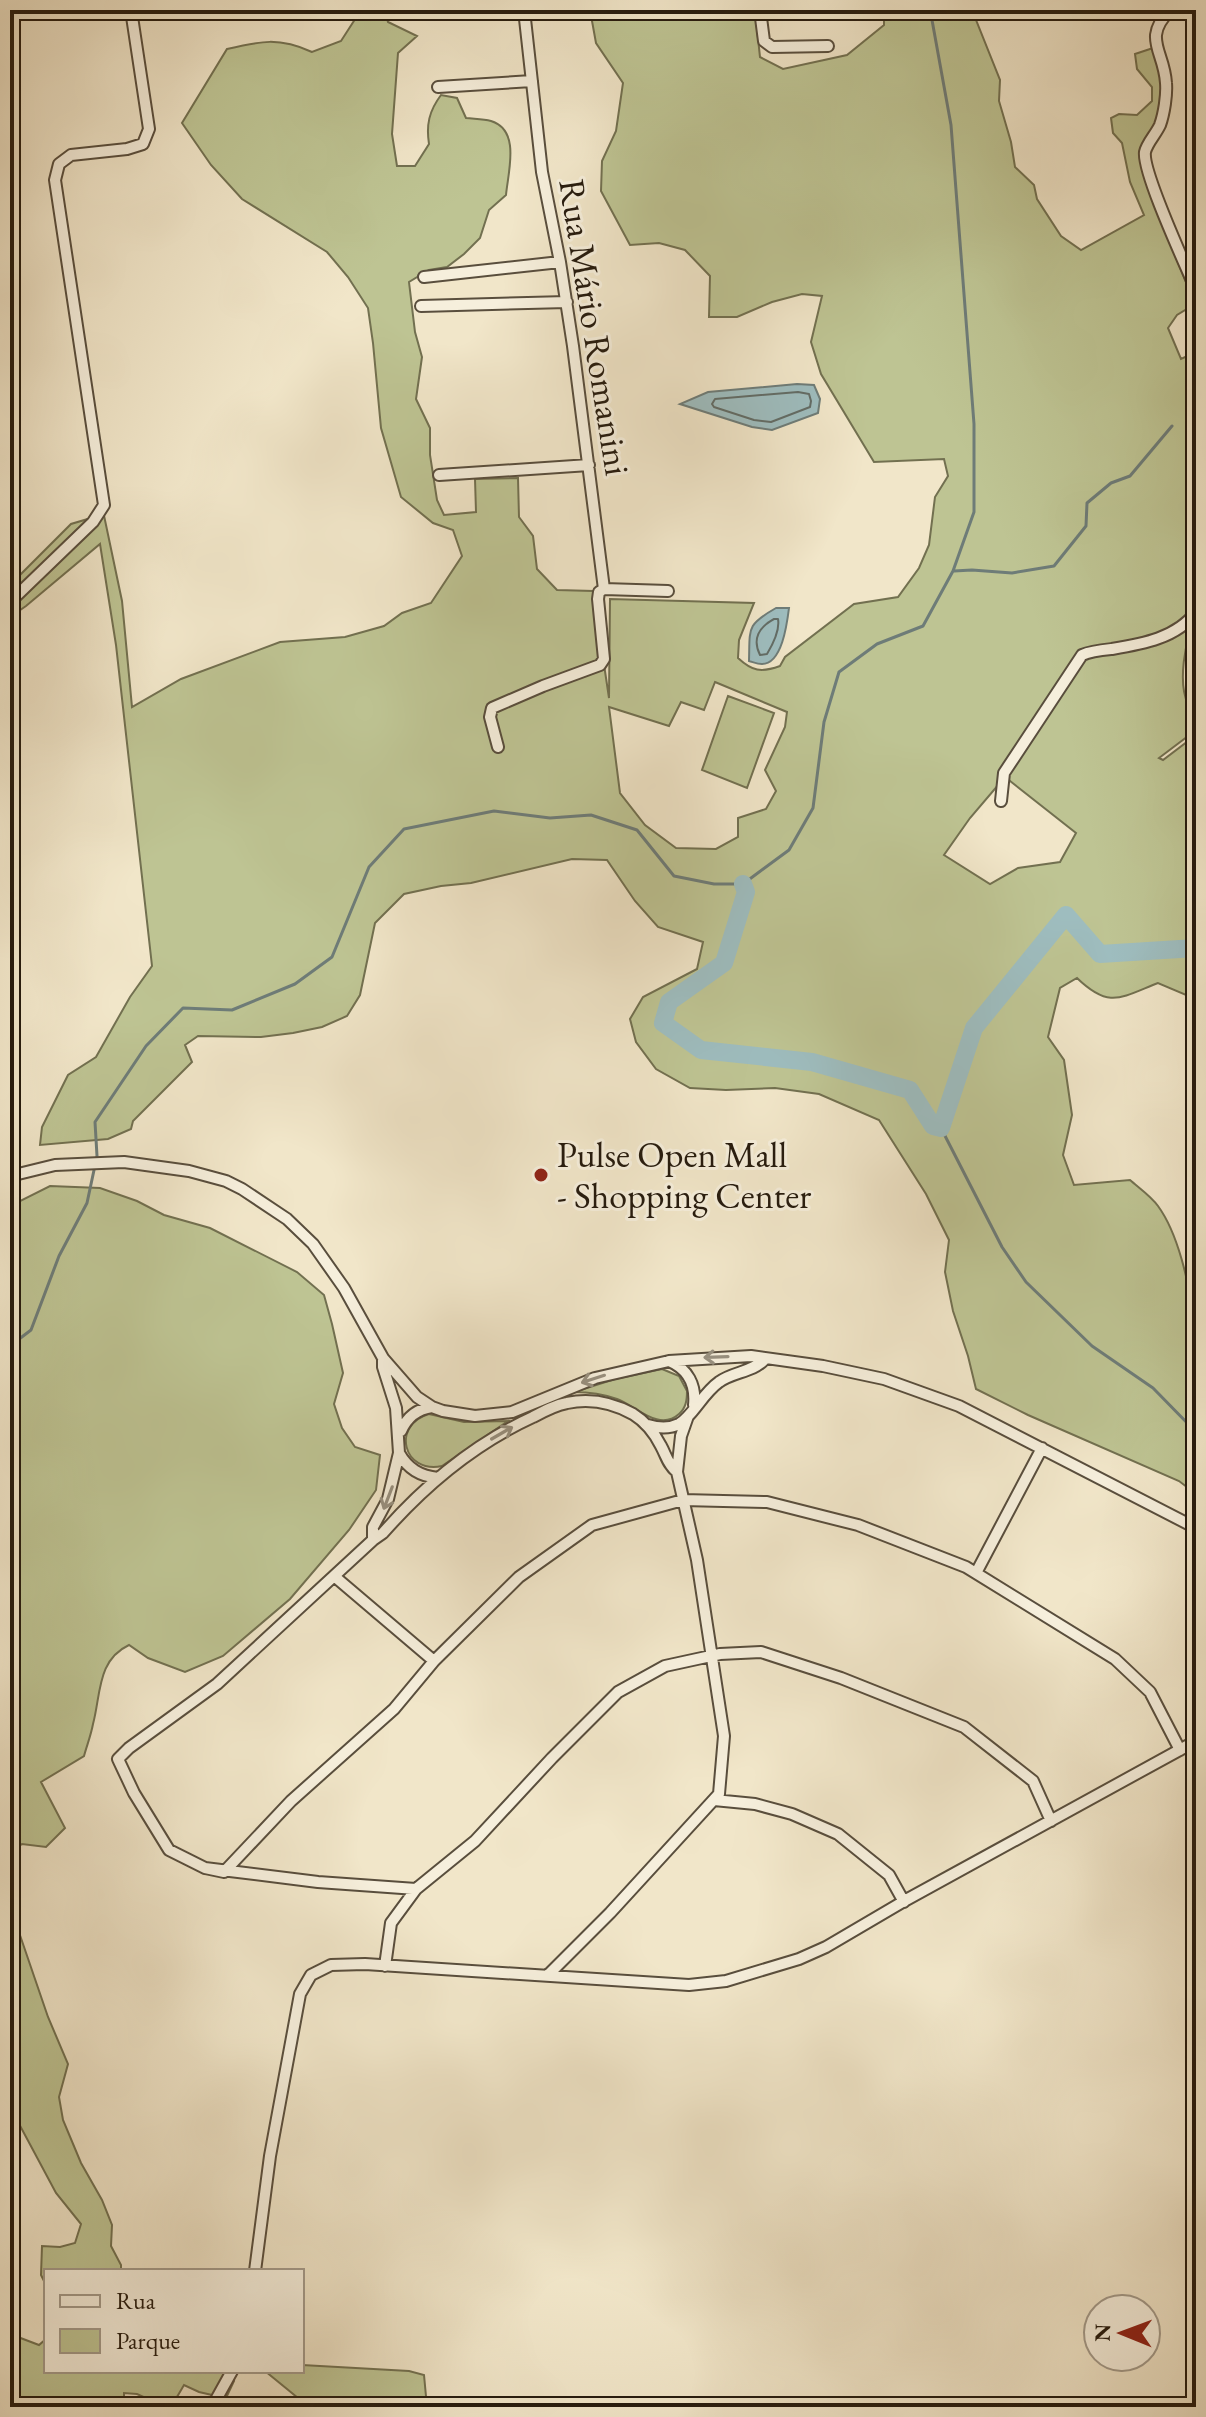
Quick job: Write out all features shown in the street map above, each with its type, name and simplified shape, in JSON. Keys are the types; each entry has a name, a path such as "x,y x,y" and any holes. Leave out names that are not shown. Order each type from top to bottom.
{"street":[{"path":"10,602 93,522 104,505 55,180 59,164 71,155 127,149 143,144 149,129 131,10"},
{"name":"Rua Mário Romanini","path":"498,747 490,717 492,708 600,665 604,659 598,599 599,592 604,589 589,465 567,302 542,172 524,10"},
{"path":"760,10 764,41 772,47 828,46"},
{"path":"1170,10 1155,30 1166,85 1161,124 1145,151 1160,205 1196,290"},
{"path":"438,87 532,81"},
{"path":"424,277 560,262"},
{"path":"421,306 567,302"},
{"path":"439,475 589,465"},
{"path":"604,589 668,591"},
{"path":"1001,801 1004,773 1082,655 1129,646 1176,632 1196,612"},
{"path":"10,1176 55,1165 101,1162 159,1166 226,1181 258,1198 287,1219 324,1258 383,1358 410,1390 432,1407 464,1415 512,1412 595,1378 669,1361 751,1356 838,1369 909,1387 959,1406 1196,1528"},
{"path":"373,1540 373,1527 388,1499 399,1453 396,1408 383,1358"},
{"path":"648,1425 668,1427 679,1424 717,1383 736,1372 758,1367 764,1360"},
{"path":"547,1976 610,1913 719,1794 724,1736 697,1560 677,1472 681,1436 695,1393 691,1380 682,1368 669,1361"},
{"path":"416,1889 318,1882 205,1868 169,1850 134,1793 118,1759 217,1684 383,1533 438,1478 502,1433 559,1405 583,1401 607,1404 629,1412 648,1425 677,1472"},
{"path":"399,1437 403,1425 412,1414 432,1407"},
{"path":"976,1573 1042,1448"},
{"path":"399,1453 413,1470 438,1478"},
{"path":"224,1872 291,1801 394,1709 434,1661 519,1577 592,1525 683,1500 767,1502 858,1525 966,1567 1115,1659 1150,1692 1180,1750"},
{"path":"334,1576 434,1661"},
{"path":"385,1966 391,1923 416,1889 475,1841 618,1692 665,1666 712,1656 761,1652 841,1678 964,1727 1033,1781 1051,1821"},
{"path":"255,2269 270,2156 300,1994 311,1975 331,1965 689,1985 726,1981 799,1959 826,1947 1196,1741"},
{"path":"714,1800 755,1804 792,1814 838,1834 889,1875 904,1902"},
{"path":"212,2407 231,2373"}],"green space":[{"path":"361,10 385,10 388,22 417,36 398,53 392,134 397,166 415,166 429,144 429,118 441,95 457,98 466,118 491,121 506,133 510,164 506,195 489,210 480,238 447,267 429,270 409,282 415,332 422,357 416,399 430,428 430,455 437,500 444,515 476,512 475,479 518,478 519,517 533,536 537,569 557,590 593,591 609,698 610,599 754,603 739,640 738,658 757,670 780,666 785,657 854,604 898,597 919,568 929,545 935,497 948,476 944,459 874,462 821,374 811,342 822,296 802,294 772,302 737,317 709,317 710,276 685,250 659,243 630,245 601,191 602,161 616,131 623,83 596,43 590,10 755,10 760,57 783,69 847,55 884,25 884,10 972,10 1000,80 999,101 1015,167 1034,185 1037,199 1061,236 1081,250 1144,215 1130,182 1122,143 1113,133 1111,118 1119,114 1137,115 1152,101 1152,87 1137,69 1135,54 1153,48 1160,74 1160,110 1156,127 1142,153 1156,209 1195,304 1177,315 1168,328 1181,359 1196,352 1196,621 1188,639 1183,685 1188,704 1196,706 1196,730 1159,758 1163,760 1196,735 1196,992 1186,995 1158,983 1115,998 1098,994 1077,978 1060,988 1048,1037 1064,1060 1072,1115 1063,1155 1074,1185 1130,1180 1158,1206 1178,1247 1196,1324 1196,1494 1179,1481 976,1389 945,1272 949,1240 926,1194 879,1120 819,1094 775,1088 690,1088 656,1069 636,1042 630,1019 643,997 697,969 703,942 658,927 635,901 607,860 572,859 471,883 404,894 375,923 360,995 347,1016 322,1027 293,1033 261,1037 198,1036 185,1045 192,1062 133,1121 131,1129 108,1139 40,1145 42,1127 68,1075 96,1057 130,997 152,966 116,645 100,544 10,617 10,585 71,524 91,518 102,506 122,601 132,707 181,679 280,642 345,637 384,626 402,613 431,603 462,556 453,530 433,523 401,497 381,428 368,308 348,277 327,252 242,199 211,165 182,123 227,49 280,42 312,52 341,41","holes":["715,682 787,712 785,727 765,770 776,791 766,809 738,818 738,837 716,849 676,848 645,825 620,793 609,707 669,726 681,702 704,710","1005,777 1076,833 1060,862 1018,868 990,884 944,855"]},
{"path":"728,696 774,713 747,788 702,770"},
{"path":"50,1186 100,1188 137,1201 164,1215 210,1228 297,1272 324,1295 343,1373 334,1404 342,1428 355,1447 380,1455 376,1490 349,1530 290,1599 223,1656 185,1672 148,1658 129,1645 111,1659 102,1679 84,1756 41,1782 65,1828 46,1847 22,1844 10,1853 10,1206"},
{"path":"662,1369 679,1376 687,1391 683,1409 671,1419 656,1419 617,1399 574,1392 615,1379"},
{"path":"429,1414 464,1422 508,1421 442,1466 429,1467 411,1456 406,1437 417,1420"},
{"path":"10,1906 48,2017 68,2064 59,2097 63,2120 112,2225 111,2246 121,2269 44,2269 44,2281 41,2275 42,2246 60,2247 75,2243 81,2224 56,2193 10,2107"},
{"path":"10,2334 39,2345 44,2341 44,2373 225,2373 234,2381 226,2404 239,2407 221,2407 225,2398 184,2385 174,2402 159,2404 137,2394 124,2393 124,2407 10,2407"},
{"path":"304,2365 409,2371 424,2375 427,2407 309,2407 267,2373 304,2373"}],"water":[{"path":"814,385 820,399 818,413 772,430 752,427 680,404 708,392"},
{"path":"776,608 789,608 779,650 769,662 760,664 749,661 752,628 759,619"}],"waterway":[{"path":"10,1346 31,1330 59,1256 87,1203 97,1156 95,1122 146,1046 183,1008 232,1010 295,984 332,957 369,867 404,829 494,811 550,818 591,815 637,830 674,876 714,884 743,884 789,850 813,808 824,722 839,672 877,644 923,626 953,571 974,512 974,424 951,125 932,20 926,10"},
{"path":"954,571 1012,573 1054,566 1086,526 1087,503 1111,483 1130,476 1172,426"},
{"path":"743,884 746,892 724,963 669,1002 663,1023 701,1050 812,1062 910,1090 933,1126 941,1128 974,1028 1066,915 1100,954 1196,948"},
{"path":"941,1128 1002,1247 1026,1282 1092,1346 1153,1388 1196,1432"}],"place":[{"name":"Pulse Open Mall - Shopping Center","path":"541,1175"}]}
